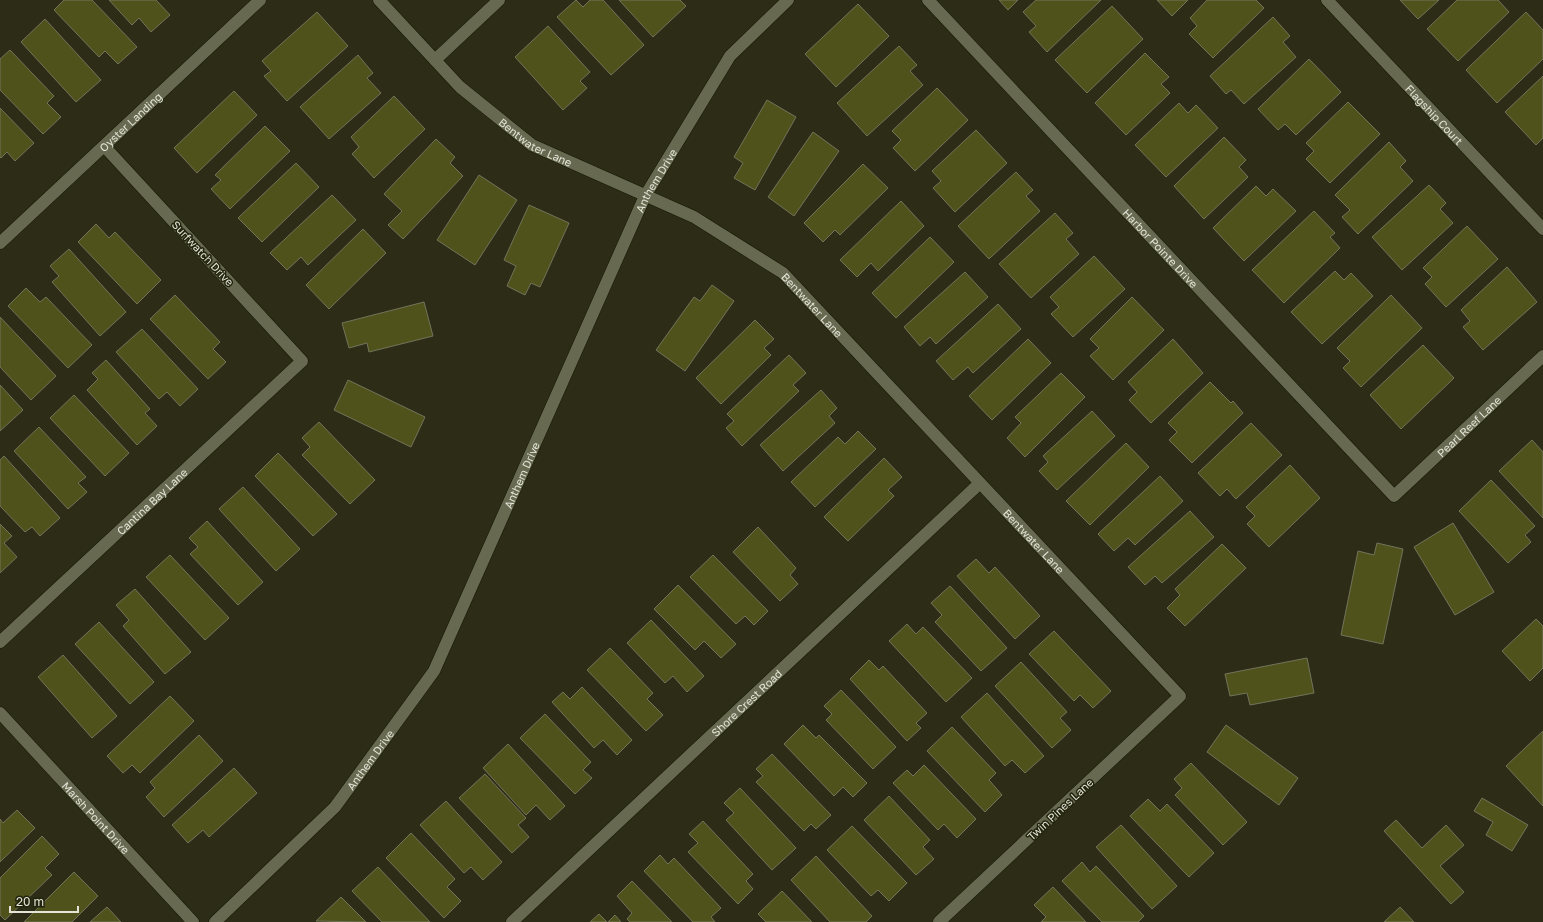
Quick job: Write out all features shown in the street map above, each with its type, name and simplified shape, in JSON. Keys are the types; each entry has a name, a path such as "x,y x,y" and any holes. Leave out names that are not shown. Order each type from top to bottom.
{"street":[{"name":"Oyster Landing","path":"0,243 260,0"},
{"name":"Bentwater Lane","path":"379,0 460,87 532,145 694,217 783,273 1180,696"},
{"path":"435,60 499,0"},
{"name":"Anthem Drive","path":"215,922 335,807 434,671 645,196 730,56 788,0"},
{"name":"Harbor Pointe Drive","path":"928,0 1394,496"},
{"name":"Flagship Court","path":"1327,0 1543,229"},
{"name":"Surfwatch Drive","path":"104,146 302,360"},
{"name":"Pearl Reef Lane","path":"1394,496 1543,356"},
{"name":"Cantina Bay Lane","path":"0,642 302,360"},
{"name":"Shore Crest Road","path":"512,922 980,483"},
{"name":"Twin Pines Lane","path":"939,922 1180,696"},
{"name":"Marsh Point Drive","path":"0,713 193,922"}],"building":[{"path":"64,0 92,0 137,47 118,64 105,51 99,57 54,10"},
{"path":"109,0 156,0 170,15 151,32 139,18 132,25"},
{"path":"576,0 583,7 590,0 603,0 644,45 611,75 557,17"},
{"path":"619,0 680,0 686,6 653,37"},
{"path":"999,0 1018,0 1008,10"},
{"path":"1036,0 1101,0 1047,52 1029,32 1036,26 1023,12"},
{"path":"1157,0 1188,0 1172,16"},
{"path":"1207,0 1256,0 1264,8 1213,58 1189,34 1197,26 1190,18"},
{"path":"1400,0 1439,0 1418,19"},
{"path":"1457,0 1498,0 1509,12 1458,61 1427,29"},
{"path":"858,4 889,36 836,87 805,54"},
{"path":"1112,6 1143,39 1087,93 1055,60"},
{"path":"317,12 348,46 287,101 264,76 271,71 262,61"},
{"path":"1526,12 1543,30 1543,59 1497,103 1466,70"},
{"path":"1273,17 1290,36 1283,42 1296,57 1244,104 1231,90 1226,94 1210,76"},
{"path":"45,19 101,80 76,102 21,42"},
{"path":"548,26 590,72 580,81 587,88 563,110 515,57"},
{"path":"899,46 917,65 910,71 923,85 867,136 837,103"},
{"path":"10,50 54,96 47,103 61,117 43,134 0,90 0,59"},
{"path":"1145,53 1169,77 1161,84 1170,93 1126,135 1095,103"},
{"path":"358,55 373,73 367,78 381,93 329,139 300,107"},
{"path":"1309,59 1341,92 1296,135 1285,124 1278,130 1258,109"},
{"path":"1543,76 1543,138 1536,145 1505,112"},
{"path":"937,88 968,120 915,171 893,148 901,140 892,131"},
{"path":"234,91 257,115 197,173 174,148"},
{"path":"394,96 425,129 374,178 352,154 359,147 351,137"},
{"path":"767,100 796,117 755,190 734,178 743,163 734,157"},
{"path":"1348,102 1380,134 1330,183 1306,159 1314,151 1306,143"},
{"path":"1179,103 1188,113 1196,105 1218,128 1166,177 1135,145"},
{"path":"0,108 34,143 15,161 7,152 1,158 0,157"},
{"path":"265,126 290,151 230,209 211,189 221,180 215,175"},
{"path":"976,130 1007,163 955,212 933,188 941,181 932,171"},
{"path":"813,132 839,151 794,216 768,197"},
{"path":"1224,137 1246,160 1239,167 1248,177 1204,219 1174,186"},
{"path":"436,139 455,157 450,163 463,176 403,239 388,225 402,211 384,194"},
{"path":"1389,142 1406,161 1400,167 1413,181 1358,234 1342,217 1350,210 1335,195"},
{"path":"296,163 319,187 262,242 238,218"},
{"path":"863,164 888,188 840,235 835,230 823,242 804,223"},
{"path":"1016,172 1033,190 1026,196 1040,211 989,259 958,226"},
{"path":"479,175 517,200 475,265 437,240"},
{"path":"1429,185 1446,203 1440,209 1453,223 1402,270 1372,237"},
{"path":"1256,186 1266,196 1273,189 1296,211 1244,261 1213,228"},
{"path":"332,195 356,220 308,265 301,257 287,270 270,253"},
{"path":"901,201 924,226 878,271 871,263 857,277 840,260"},
{"path":"529,205 569,223 540,287 531,283 525,295 507,286 516,266 504,260"},
{"path":"1314,211 1335,233 1330,237 1340,248 1284,303 1252,270"},
{"path":"1055,213 1073,233 1066,239 1079,254 1031,298 999,264"},
{"path":"96,224 109,238 115,232 161,280 137,304 78,242"},
{"path":"1467,226 1498,259 1446,307 1425,284 1432,277 1423,268"},
{"path":"363,229 386,253 329,309 306,285"},
{"path":"930,237 954,262 896,318 872,293"},
{"path":"69,249 126,312 100,336 52,282 59,276 50,266"},
{"path":"1094,256 1125,289 1073,337 1051,314 1059,307 1050,297"},
{"path":"1507,267 1537,302 1483,350 1463,327 1470,321 1461,310"},
{"path":"1335,271 1344,280 1351,273 1373,296 1322,344 1291,312"},
{"path":"965,272 988,297 936,344 930,337 920,346 904,327"},
{"path":"712,285 734,301 685,371 656,350 694,297 700,301"},
{"path":"26,288 40,302 46,297 92,345 68,368 8,306"},
{"path":"175,295 220,342 213,349 226,362 208,379 150,319"},
{"path":"1391,295 1422,328 1361,387 1343,368 1350,361 1337,348"},
{"path":"1132,297 1164,330 1113,380 1090,356 1099,348 1090,339"},
{"path":"424,302 433,336 369,352 367,343 349,348 342,323"},
{"path":"998,304 1021,329 973,373 968,367 953,380 936,361"},
{"path":"0,317 56,376 31,400 0,367"},
{"path":"755,320 774,339 764,348 771,355 721,404 696,378"},
{"path":"142,329 198,389 180,406 167,392 159,399 116,352"},
{"path":"1028,339 1051,363 992,420 969,396"},
{"path":"1173,339 1203,373 1151,423 1129,400 1137,392 1128,382"},
{"path":"1423,345 1454,378 1401,429 1370,395"},
{"path":"789,355 806,373 793,385 799,391 742,446 726,428 734,421 727,414"},
{"path":"106,360 150,409 145,413 157,426 137,445 87,390 98,379 92,373"},
{"path":"1061,373 1085,397 1025,457 1007,438 1021,423 1015,417"},
{"path":"348,380 425,417 411,447 334,410"},
{"path":"1210,382 1231,403 1233,401 1243,413 1192,463 1169,440 1177,432 1168,423"},
{"path":"0,385 23,410 0,431"},
{"path":"821,390 837,408 829,416 835,423 783,471 760,445"},
{"path":"74,395 129,453 105,476 50,418"},
{"path":"1092,411 1115,436 1057,490 1039,471 1048,462 1043,456"},
{"path":"319,422 375,480 350,504 302,455 310,447 302,438"},
{"path":"1251,423 1282,455 1236,499 1227,489 1220,496 1198,473"},
{"path":"39,427 86,477 78,483 87,492 68,509 14,451"},
{"path":"858,431 876,449 815,507 791,482 838,437 845,444"},
{"path":"1532,440 1543,452 1543,518 1499,471"},
{"path":"1126,443 1149,467 1090,525 1066,501"},
{"path":"278,453 337,514 313,536 255,476"},
{"path":"4,456 60,518 40,536 32,527 25,532 0,506 0,460"},
{"path":"884,458 902,477 888,490 894,496 848,541 824,517"},
{"path":"1290,465 1320,498 1269,547 1247,524 1255,516 1246,507"},
{"path":"1160,476 1183,501 1135,545 1128,538 1114,551 1098,534"},
{"path":"1491,480 1535,526 1525,535 1531,542 1508,563 1459,511"},
{"path":"243,487 300,549 276,571 219,509"},
{"path":"1190,511 1214,537 1162,583 1155,576 1145,585 1128,567"},
{"path":"207,521 263,582 238,605 190,554 198,547 189,538"},
{"path":"1453,523 1494,592 1455,615 1414,547"},
{"path":"0,524 12,536 4,543 17,557 0,573"},
{"path":"758,527 796,568 790,575 798,584 780,601 733,552"},
{"path":"1377,543 1403,549 1383,644 1341,635 1358,551 1374,555"},
{"path":"1222,544 1246,568 1185,626 1167,608 1180,595 1175,589"},
{"path":"170,555 229,618 205,640 146,577"},
{"path":"713,555 768,611 754,625 745,616 736,624 690,577"},
{"path":"976,559 989,573 995,567 1040,616 1015,639 957,576"},
{"path":"678,585 736,644 721,658 704,641 695,650 654,609"},
{"path":"950,586 1007,648 981,671 935,622 942,615 931,603"},
{"path":"135,589 191,652 165,674 123,626 129,620 116,605"},
{"path":"1536,619 1543,626 1543,668 1530,681 1502,651"},
{"path":"651,620 704,676 687,692 673,676 665,683 627,643"},
{"path":"99,622 154,682 130,704 75,644"},
{"path":"907,624 916,634 923,627 972,678 946,702 889,641"},
{"path":"1054,631 1111,691 1093,708 1080,695 1074,701 1029,654"},
{"path":"610,648 653,693 647,699 663,715 646,731 587,670"},
{"path":"63,655 117,716 92,738 38,677"},
{"path":"1307,658 1314,693 1250,705 1247,693 1230,696 1225,674"},
{"path":"869,660 879,670 883,666 927,713 916,723 921,728 907,741 850,679"},
{"path":"1021,662 1067,712 1060,718 1071,730 1052,748 995,686"},
{"path":"582,687 632,740 617,755 603,740 594,748 552,702 563,692 570,699"},
{"path":"841,690 896,747 873,769 826,720 832,714 824,706"},
{"path":"987,693 1044,756 1025,773 1012,760 1005,766 961,717"},
{"path":"170,696 194,721 140,773 132,765 123,773 107,756"},
{"path":"545,714 591,762 583,770 592,778 575,794 520,738"},
{"path":"803,725 816,738 819,735 867,783 853,797 843,787 834,796 784,744"},
{"path":"1226,725 1298,778 1279,805 1207,752"},
{"path":"952,727 996,773 989,780 1002,795 985,812 927,751"},
{"path":"1543,731 1543,806 1506,766"},
{"path":"199,735 223,761 164,817 146,797 155,788 150,782"},
{"path":"508,744 565,806 550,820 536,805 526,815 483,768"},
{"path":"772,754 831,815 816,829 811,824 804,831 756,782 763,776 756,769"},
{"path":"1191,763 1247,822 1223,845 1175,795 1182,788 1174,779"},
{"path":"924,765 976,819 957,838 944,824 938,830 893,783 907,770 913,776"},
{"path":"234,768 257,793 209,837 203,830 188,843 172,825"},
{"path":"485,774 526,818 518,825 529,837 512,853 459,798"},
{"path":"740,788 796,848 772,870 726,820 734,813 724,803"},
{"path":"889,796 930,840 923,847 934,859 916,875 864,820"},
{"path":"1482,798 1528,825 1512,851 1486,835 1493,822 1474,811"},
{"path":"1148,799 1160,811 1167,804 1214,853 1189,877 1130,816"},
{"path":"446,801 502,862 483,880 471,867 464,873 420,825"},
{"path":"17,810 35,828 0,862 0,819 3,823"},
{"path":"1396,820 1422,848 1446,825 1464,845 1440,866 1464,892 1451,904 1384,831"},
{"path":"703,821 753,874 746,881 753,889 738,904 688,852 698,843 689,834"},
{"path":"1121,825 1177,886 1152,909 1096,847"},
{"path":"852,826 907,883 889,901 878,890 871,896 827,850"},
{"path":"411,833 455,879 447,887 461,901 444,918 386,858"},
{"path":"42,836 59,854 45,868 52,875 5,920 0,915 0,878"},
{"path":"660,855 668,864 674,858 721,908 711,917 715,922 693,922 644,871"},
{"path":"816,856 872,916 866,922 830,922 791,880"},
{"path":"1082,862 1090,872 1096,866 1144,916 1138,922 1102,922 1062,881"},
{"path":"378,867 430,922 382,922 352,891"},
{"path":"74,872 98,896 72,922 24,922"},
{"path":"632,881 672,922 630,922 627,919 632,913 617,896"},
{"path":"1053,887 1086,922 1041,922 1046,917 1034,905"},
{"path":"782,891 812,922 766,922 758,914"},
{"path":"341,897 366,922 316,921"},
{"path":"107,907 121,922 90,922"},
{"path":"1400,907 1414,922 1384,922"},
{"path":"599,914 607,922 590,922"},
{"path":"615,915 621,922 608,922"}]}
